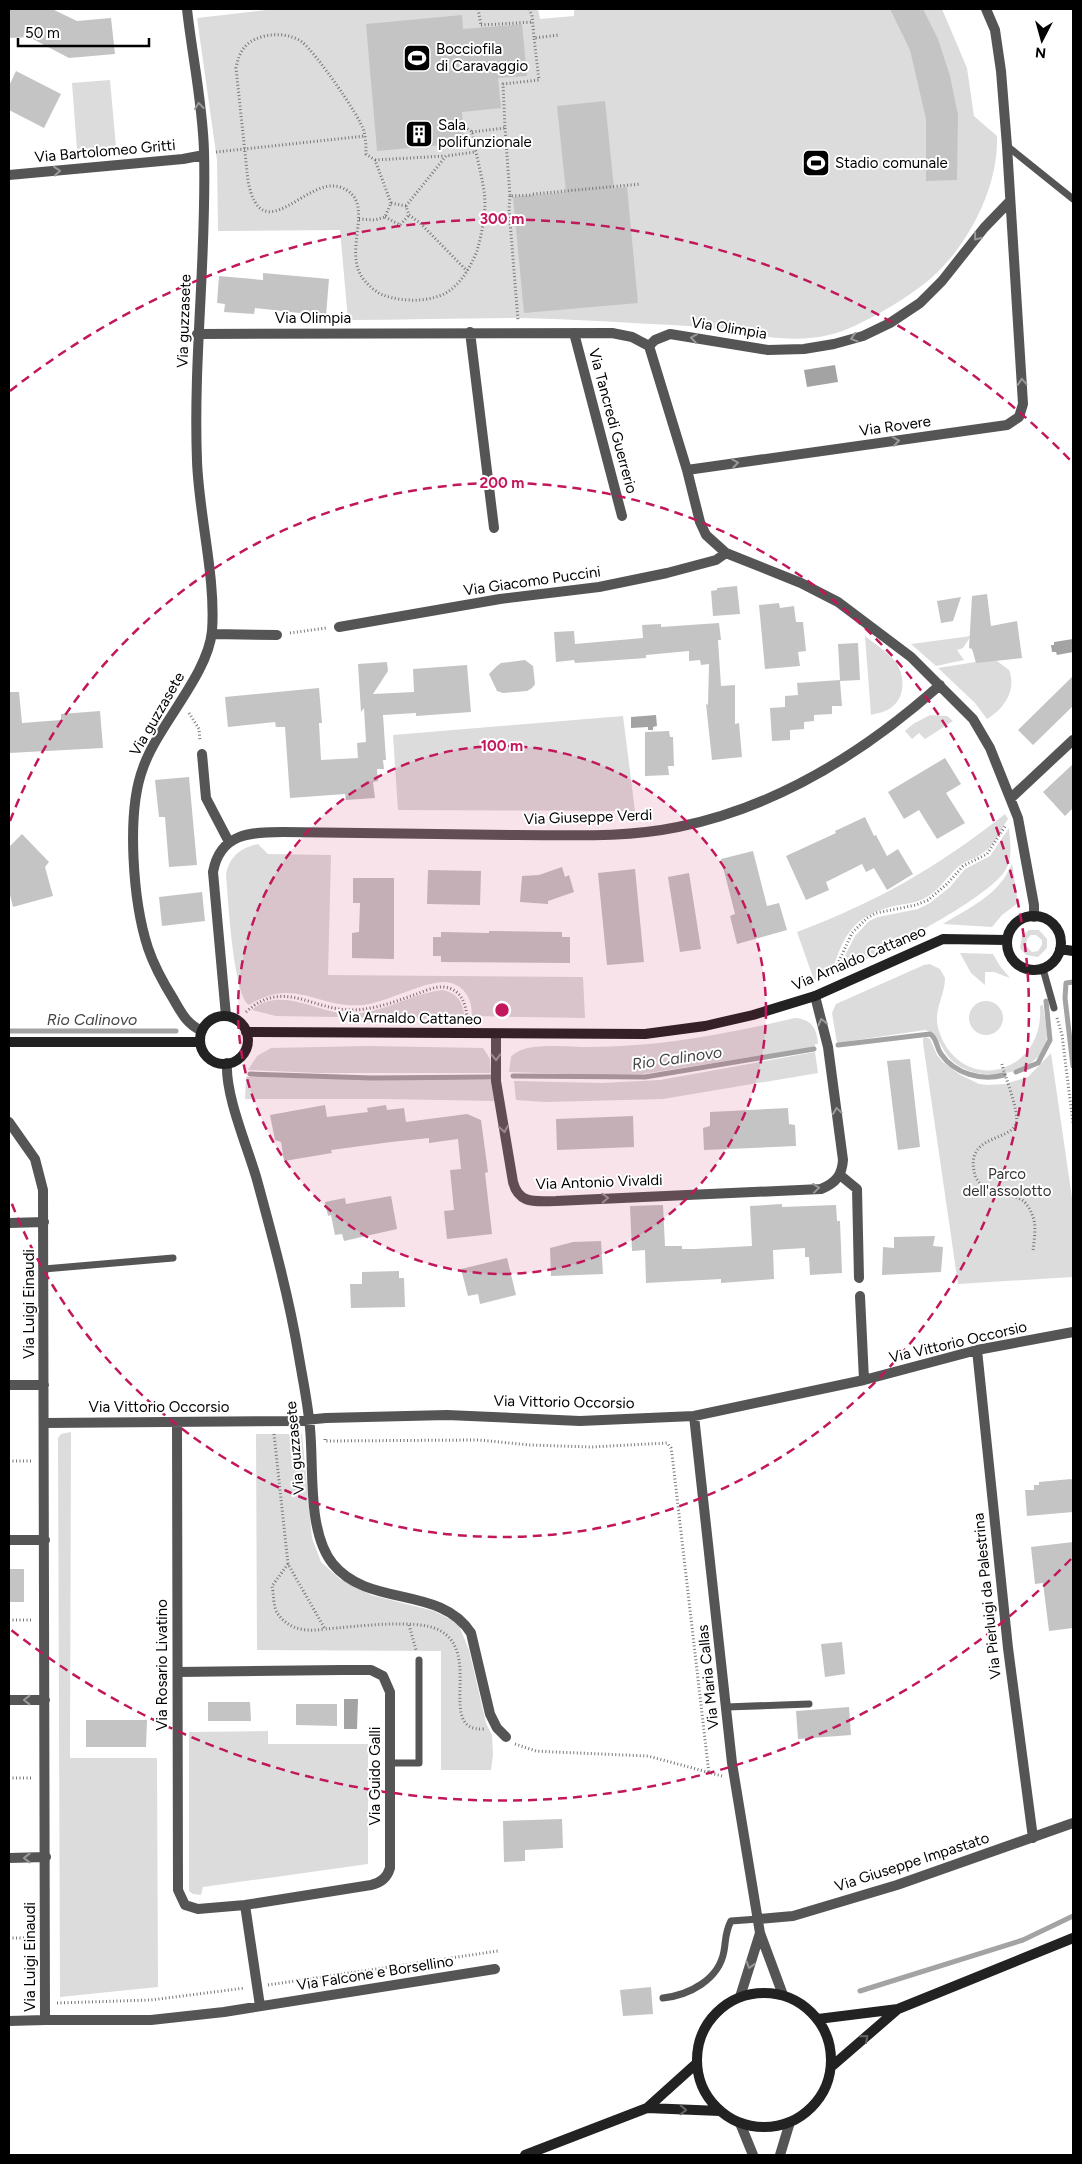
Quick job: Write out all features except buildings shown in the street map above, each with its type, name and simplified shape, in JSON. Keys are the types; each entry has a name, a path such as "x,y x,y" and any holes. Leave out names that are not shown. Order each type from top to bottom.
{"street":[{"name":"Via guzzasete","path":"187,9 204,155 204,234 197,334 197,461 211,590 212,634 202,664 148,755 141,772 134,824 134,855 138,901 148,947 166,988 190,1025 202,1031"},
{"path":"986,9 995,30 1008,146 1010,201"},
{"name":"Via Bartolomeo Gritti","path":"9,174 183,159 204,155"},
{"name":"Via Olimpia","path":"197,334 612,333 632,337 649,346 655,340 670,334 768,350 804,350 863,336 890,323 920,303 942,281 984,228 1010,201"},
{"name":"Via Rovere","path":"687,470 1007,425 1013,422 1019,417 1023,404 1010,201"},
{"path":"470,332 494,528"},
{"name":"Via Tancredi Guerrerio","path":"574,333 622,516"},
{"path":"649,346 703,529 711,540 726,553 801,583 838,602 912,657 973,719 990,748 1018,818 1034,905 1034,917"},
{"name":"Via Giacomo Puccini","path":"339,627 500,599 599,587 667,573 716,560 726,553"},
{"path":"212,634 277,635"},
{"name":"Via Giuseppe Verdi","path":"229,842 253,832 595,835 648,833 680,827 721,816 777,795 838,763 896,722 940,685"},
{"path":"1011,798 1073,740"},
{"path":"202,754 206,798 229,842 214,864 213,872 226,1016"},
{"path":"1034,917 1042,918 1055,926 1060,941 1060,949 1051,964 1043,969 1034,970 1017,964 1008,949 1007,940 1009,933 1019,921 1034,917"},
{"name":"Via Arnaldo Cattaneo","path":"246,1032 645,1034 705,1026 753,1015 815,996 943,939 1007,940"},
{"path":"1060,949 1073,951"},
{"path":"815,996 828,1047 843,1160 840,1175 857,1189 859,1278"},
{"path":"226,1016 238,1021 246,1032 248,1039 244,1052 239,1058 227,1063 212,1060 206,1056 200,1042 204,1025 214,1018 226,1016"},
{"name":"Via Antonio Vivaldi","path":"496,1034 496,1080 513,1182 515,1191 527,1200 556,1201 821,1188 829,1186 840,1175"},
{"path":"9,1042 200,1042"},
{"name":"Via guzzasete","path":"227,1063 226,1074 230,1091 257,1180 291,1308 310,1425 316,1531 333,1564 347,1578 377,1592 437,1605 464,1622 471,1633 490,1714 497,1728 506,1737"},
{"name":"Via Luigi Einaudi","path":"9,1122 35,1159 43,1190 46,1858 45,2020 9,2021"},
{"path":"9,1223 44,1222"},
{"path":"860,1296 864,1380"},
{"name":"Via Vittorio Occorsio","path":"45,1423 310,1425 447,1415 580,1421 694,1416 864,1380 977,1350 1073,1332"},
{"name":"Via Pierluigi da Palestrina","path":"977,1350 1008,1648 1033,1838"},
{"path":"9,1385 44,1385"},
{"name":"Via Maria Callas","path":"694,1416 735,1776 760,1933 783,1995"},
{"name":"Via Rosario Livatino","path":"176,1423 178,1890 185,1904"},
{"path":"9,1540 45,1540"},
{"name":"Via Guido Galli","path":"178,1672 371,1670 383,1676 390,1692 390,1868 385,1878 376,1884 245,1905 198,1909 185,1904"},
{"path":"9,1700 45,1700"},
{"name":"Via Giuseppe Impastato","path":"758,1919 793,1916 897,1885 1033,1838 1073,1822"},
{"path":"9,1858 46,1858"},
{"path":"245,1905 260,2006"},
{"name":"Via Maria Callas","path":"740,1997 760,1933"},
{"path":"818,2019 898,2009 1073,1938"},
{"name":"Via Falcone e Borsellino","path":"45,2020 151,2020 224,2012 495,1969"},
{"path":"761,1993 783,1995 802,2004 818,2019 828,2038 831,2067 829,2080 820,2099 804,2114 790,2122 763,2128 740,2123 720,2111 706,2093 700,2079 697,2063 698,2048 705,2027 720,2009 740,1997 761,1993"},
{"path":"831,2067 898,2009"},
{"path":"524,2155 646,2108 697,2063"},
{"path":"646,2108 720,2111"},
{"path":"780,2155 790,2122"},
{"path":"740,2123 754,2155"}],"lane":[{"path":"1008,146 1073,199"},
{"path":"1043,969 1054,1008"},
{"path":"44,1269 173,1258"},
{"path":"390,1763 419,1763 419,1660"},
{"path":"726,1707 809,1704"},
{"path":"663,1998 679,1996 690,1992 718,1968 724,1949 726,1929 731,1921 758,1919"}],"path":[{"path":"478,9 481,26 532,22"},
{"path":"519,333 509,209 510,196 503,84 539,80 529,9"},
{"path":"385,217 391,203 375,160 366,154 364,129 340,90 312,52 302,42 290,36 279,34 267,36 244,47 238,56 236,68 248,181 256,205 265,210 276,212 315,190 332,185 342,188 355,198 359,207 355,264 364,281 382,295 420,300 438,297 454,287 474,259 480,240 485,192 472,132 463,125"},
{"path":"534,38 559,34"},
{"path":"472,132 505,128"},
{"path":"204,155 246,148 365,136"},
{"path":"375,160 446,156 475,152"},
{"path":"406,206 446,156"},
{"path":"510,196 641,184"},
{"path":"391,203 406,206"},
{"path":"406,206 408,215 420,223 467,271"},
{"path":"359,219 375,220 385,217 400,225 408,215"},
{"path":"277,635 339,627"},
{"path":"178,704 195,720 199,728 202,754"},
{"path":"832,976 838,959 852,934 863,921 876,913 916,905 928,900 947,884 963,866 987,854 1009,820"},
{"path":"246,1012 261,1000 275,997 295,996 334,1008 351,1010 390,1003 435,988 444,987 458,993 463,999 466,1005 467,1022"},
{"path":"1054,1008 1062,1034 1073,1123"},
{"path":"1002,1064 1017,1115 1016,1124 1008,1132 989,1139 979,1149 974,1161 975,1177 985,1190 998,1196 1017,1196 1025,1201 1034,1222 1033,1251"},
{"path":"310,1425 324,1428 325,1441 479,1440 530,1446 590,1447 666,1443 671,1448 672,1454 709,1774"},
{"path":"9,1461 44,1461"},
{"path":"288,1564 272,1586 277,1613 294,1628 312,1631 325,1629"},
{"path":"9,1620 45,1620"},
{"path":"409,1624 419,1660"},
{"path":"506,1737 517,1746 536,1751 648,1756 684,1764 717,1776 735,1776"},
{"path":"9,1778 45,1778"},
{"path":"9,1938 45,1938"}],"green space":[{"path":"275,9 538,9 540,19 574,16 574,9 942,9 967,68 974,116 997,136 992,178 976,220 951,258 936,274 894,305 848,329 829,335 794,339 776,338 689,326 603,321 496,318 348,320 340,230 218,231 217,160 197,18"},
{"path":"110,80 116,147 77,150 72,83"},
{"path":"865,636 895,661 902,678 902,691 897,702 887,710 871,715"},
{"path":"971,636 963,648 957,650 964,660 936,666 911,644"},
{"path":"988,660 997,661 1009,670 1011,685 1004,704 987,719 975,703 938,668"},
{"path":"930,715 947,716 953,721 925,739 919,733 912,739 905,731 913,724"},
{"path":"623,716 635,811 398,810 393,735"},
{"path":"1005,814 1008,819 987,850 960,866 936,891 927,897 915,902 880,910 859,922 845,939 831,975 814,980 797,932 854,908 906,882 955,851"},
{"path":"1009,828 1010,860 1006,869 996,881 978,896 928,927 836,973 855,936 869,921 878,917 918,909 930,903 950,887 965,869 990,856"},
{"path":"258,844 268,854 331,855 328,975 583,977 585,1018 472,1016 470,1000 465,992 456,985 442,982 363,1005 332,1003 294,993 280,993 249,1005 243,997 235,965 226,874 230,862 237,854 246,848"},
{"path":"1012,863 1018,903 1002,915 992,927 943,924 992,892 1007,874"},
{"path":"1029,930 1039,930 1047,939 1047,948 1038,957 1026,955 1020,948 1022,936","holes":["1031,935 1036,935 1042,940 1042,945 1038,951 1032,952 1026,946 1027,939"]},
{"path":"960,953 993,954 1010,978 994,972 985,972 985,985 971,973"},
{"path":"930,964 940,969 945,978 937,1018 940,1034 951,1053 966,1065 983,1070 1000,1069 1017,1061 1030,1048 1038,1030 1040,1006 1043,1005 1047,1039 1040,1054 1031,1063 1020,1069 1007,1073 993,1074 967,1070 956,1064 933,1033 925,1030 837,1043 832,1013 836,1004"},
{"path":"443,990 453,994 459,1000 465,1019 276,1016 252,1010 263,1003 287,1000 337,1013 361,1013"},
{"path":"986,1001 998,1006 1003,1018 998,1030 986,1035 974,1030 969,1018 974,1006"},
{"path":"795,1018 809,1022 815,1029 818,1044 815,1044 815,1047 643,1074 602,1075 509,1072 511,1057 517,1052 535,1047 641,1045 718,1034"},
{"name":"Parco dell'assolotto","path":"923,1038 930,1039 937,1055 943,1062 959,1074 979,1084 1005,1084 1028,1077 1051,1053 1073,1205 1073,1277 958,1284 923,1043"},
{"path":"369,1046 483,1048 490,1059 491,1073 318,1073 248,1070 257,1056 271,1048"},
{"path":"815,1052 818,1073 663,1099 545,1102 516,1100 514,1081 602,1083 660,1080"},
{"path":"246,1077 492,1080 497,1101 245,1099"},
{"path":"71,1432 70,1758 157,1758 158,1987 60,1997 58,1438 61,1434"},
{"path":"256,1434 302,1434 312,1538 321,1562 340,1579 371,1595 434,1611 458,1623 469,1650 486,1723 492,1735 493,1755 491,1770 441,1770 441,1651 257,1650"},
{"path":"268,1731 268,1744 368,1744 368,1864 203,1887 201,1895 193,1894 189,1891 189,1732"}],"shaded area":[{"path":"835,365 838,382 807,387 804,370"},
{"path":"1073,639 1073,652 1057,655 1056,652 1052,652 1051,645 1054,645 1054,642"},
{"path":"656,715 657,726 653,727 653,730 648,730 648,727 631,728 631,717"},
{"path":"344,1699 358,1699 357,1729 344,1729"}],"waterway":[{"path":"1073,982 1066,983 1065,998 1073,1066"},
{"name":"Rio Calinovo","path":"1016,1072 1038,1063 1050,1040 1046,1001"},
{"name":"Rio Calinovo","path":"9,1031 176,1031"},
{"name":"Rio Calinovo","path":"838,1045 930,1034 934,1038 941,1054 961,1071 986,1077 1004,1075"},
{"name":"Rio Calinovo","path":"513,1076 645,1077 814,1049"},
{"name":"Rio Calinovo","path":"250,1074 372,1078 492,1077"},
{"path":"860,1991 1023,1940 1073,1916"}],"place":[{"name":"Bocciofila di Caravaggio","path":"417,58"},
{"name":"Sala polifunzionale","path":"419,134"},
{"name":"Stadio comunale","path":"816,163"}]}
